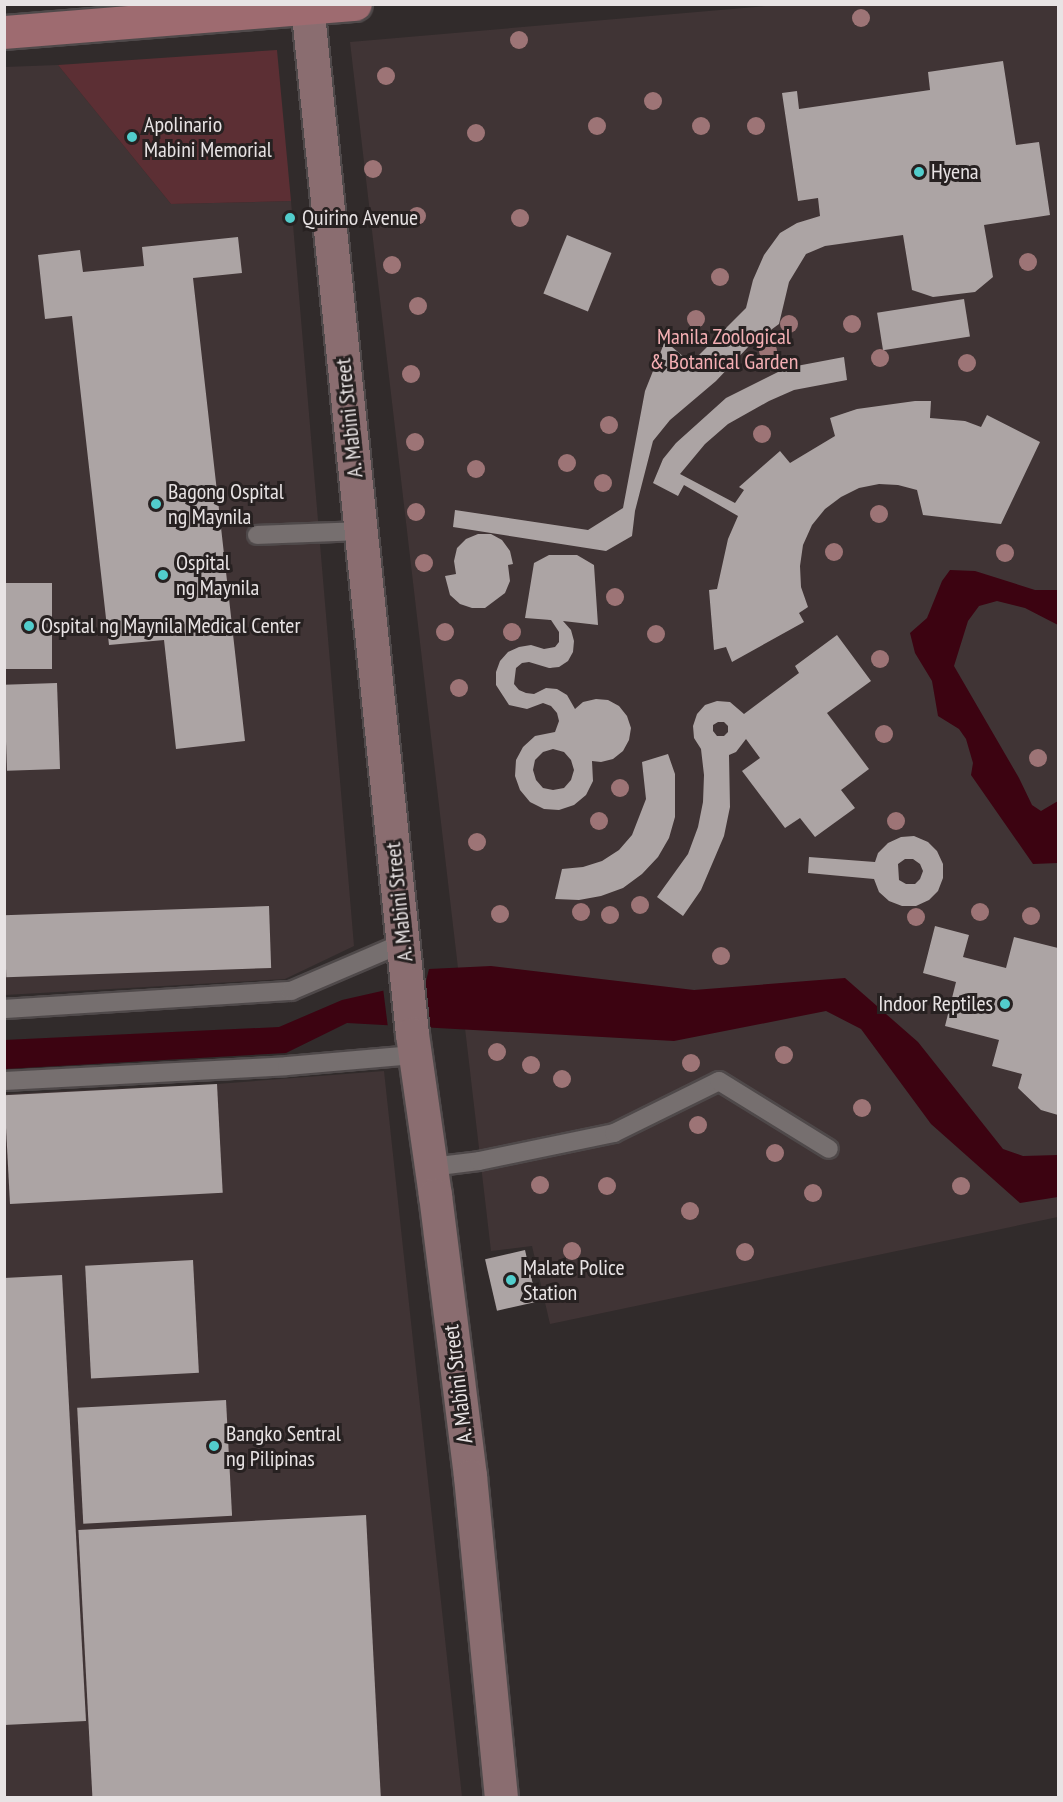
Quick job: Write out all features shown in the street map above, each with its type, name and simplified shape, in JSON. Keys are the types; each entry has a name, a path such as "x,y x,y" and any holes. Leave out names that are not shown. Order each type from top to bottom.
{"main road":[{"path":"4,32 355,4"},
{"name":"A. Mabini Street","path":"308,6 413,1044 470,1476 501,1797"}],"lane":[{"path":"257,535 361,531"},
{"path":"4,1009 291,991 403,943"},
{"path":"4,1081 287,1066 413,1044"},
{"path":"431,1167 479,1161 614,1133 719,1081 829,1149"}],"shaded area":[{"name":"Manila Zoological & Botanical Garden","path":"789,4 1058,5 1058,1217 550,1324 532,1246 491,1251 350,42"},
{"path":"277,50 291,201 171,204 58,65"},
{"name":"Ospital ng Maynila","path":"58,65 171,204 291,201 354,946 285,979 5,995 5,67"},
{"path":"950,570 975,571 1035,590 1058,590 1058,625 1025,608 997,601 979,606 968,621 954,666 1019,778 1032,805 1041,811 1058,801 1058,863 1033,864 971,775 973,763 966,739 959,729 938,716 932,681 915,653 910,633 927,618 942,581"},
{"path":"491,966 694,990 845,978 918,1042 1003,1149 1023,1156 1058,1155 1058,1197 1020,1203 931,1124 861,1029 826,1011 674,1041 347,1023 286,1053 5,1069 4,1040 279,1027 342,1000 426,981 429,969"},
{"name":"Bangko Sentral ng Pilipinas","path":"384,1071 462,1797 5,1797 4,1094 217,1084"}],"pier":[{"path":"423,978 431,1031 388,1028 383,988"}],"building":[{"name":"Hyena","path":"1003,61 1016,145 1039,142 1050,215 984,225 993,277 975,292 933,297 912,290 903,235 825,246 806,254 789,282 779,324 749,346 716,381 670,420 653,441 635,511 632,536 606,551 453,527 455,510 588,530 623,508 645,391 665,341 691,363 746,308 753,280 764,255 780,233 797,223 820,216 818,198 798,201 782,93 797,91 799,109 930,90 928,72"},
{"path":"567,235 612,253 588,311 543,293"},
{"name":"Bagong Ospital ng Maynila","path":"238,237 242,273 193,278 245,741 176,749 164,640 109,645 72,316 45,319 38,255 80,250 83,272 144,266 142,247"},
{"path":"964,299 970,337 883,350 877,313"},
{"path":"844,357 847,380 794,390 728,424 705,444 680,474 735,503 744,490 739,487 780,451 790,463 835,436 830,418 857,409 915,401 931,401 930,418 965,421 981,427 987,415 1040,442 1001,524 923,515 917,490 898,485 879,484 859,488 841,497 825,509 812,525 803,545 800,566 801,587 808,607 799,613 804,622 732,662 726,647 714,650 709,590 717,589 728,539 738,516 684,485 678,496 653,483 663,459 676,443 726,398 786,368"},
{"path":"478,534 491,534 502,540 510,551 513,564 508,565 510,581 505,593 485,608 472,608 460,604 450,595 445,576 456,574 454,561 457,548 466,539"},
{"path":"549,555 577,555 594,565 598,625 563,621 571,630 574,641 573,652 568,661 559,667 549,668 529,662 522,663 516,668 514,684 519,690 534,694 546,688 557,689 567,695 575,709 583,702 596,699 608,700 619,706 627,716 631,728 629,740 623,751 613,759 601,762 592,761 593,781 586,795 574,805 559,810 544,809 530,802 520,790 515,776 516,760 523,747 535,736 555,732 559,721 557,713 551,706 543,703 527,709 509,705 496,685 496,672 500,661 508,652 531,645 544,649 555,647 559,642 559,632 551,620 525,618 534,563","holes":["553,749 564,752 571,760 574,770 571,780 564,788 553,790 543,788 536,780 533,770 535,760 543,752"]},
{"name":"Ospital ng Maynila Medical Center","path":"4,583 52,583 52,669 4,669"},
{"path":"837,635 871,681 827,713 869,769 841,790 855,808 815,837 800,818 785,828 742,771 760,758 746,739 736,752 729,755 730,807 724,836 701,890 683,916 657,897 688,854 698,827 703,802 704,775 701,749 694,738 693,726 697,714 705,705 717,701 730,702 744,714 799,673 795,666","holes":["724,722 728,726 728,732 724,736 717,736 713,731 713,725"]},
{"path":"57,683 60,769 7,771 4,685"},
{"path":"668,754 675,774 675,817 669,838 658,857 642,874 623,888 601,896 579,900 555,899 562,869 583,867 602,861 619,850 632,835 646,799 642,762"},
{"path":"914,836 928,842 937,851 943,864 943,878 938,891 929,900 916,906 902,906 889,901 879,892 874,879 808,873 809,857 875,862 878,853 888,843 901,837","holes":["905,859 913,859 920,864 923,871 915,884 906,884 899,880 898,864"]},
{"path":"269,906 271,968 6,977 4,915"},
{"name":"Indoor Reptiles","path":"935,926 969,935 963,957 1006,968 1014,937 1058,948 1058,1115 1041,1110 1018,1088 1022,1074 992,1066 999,1040 945,1026 956,982 923,973"},
{"path":"217,1084 223,1193 10,1204 4,1095"},
{"name":"Malate Police Station","path":"525,1250 537,1302 497,1311 485,1259"},
{"path":"193,1260 199,1373 91,1378 85,1266"},
{"path":"62,1275 86,1721 4,1725 4,1278"},
{"path":"226,1400 232,1516 83,1524 77,1408"},
{"path":"366,1515 381,1798 92,1798 78,1530"}],"place":[{"name":"Apolinario Mabini Memorial","path":"132,137"},
{"name":"Hyena","path":"919,172"},
{"name":"Quirino Avenue","path":"290,218"},
{"name":"Bagong Ospital ng Maynila","path":"156,504"},
{"name":"Ospital ng Maynila","path":"163,575"},
{"name":"Ospital ng Maynila Medical Center","path":"29,626"},
{"name":"Indoor Reptiles","path":"1005,1004"},
{"name":"Malate Police Station","path":"511,1280"},
{"name":"Bangko Sentral ng Pilipinas","path":"214,1446"}]}
